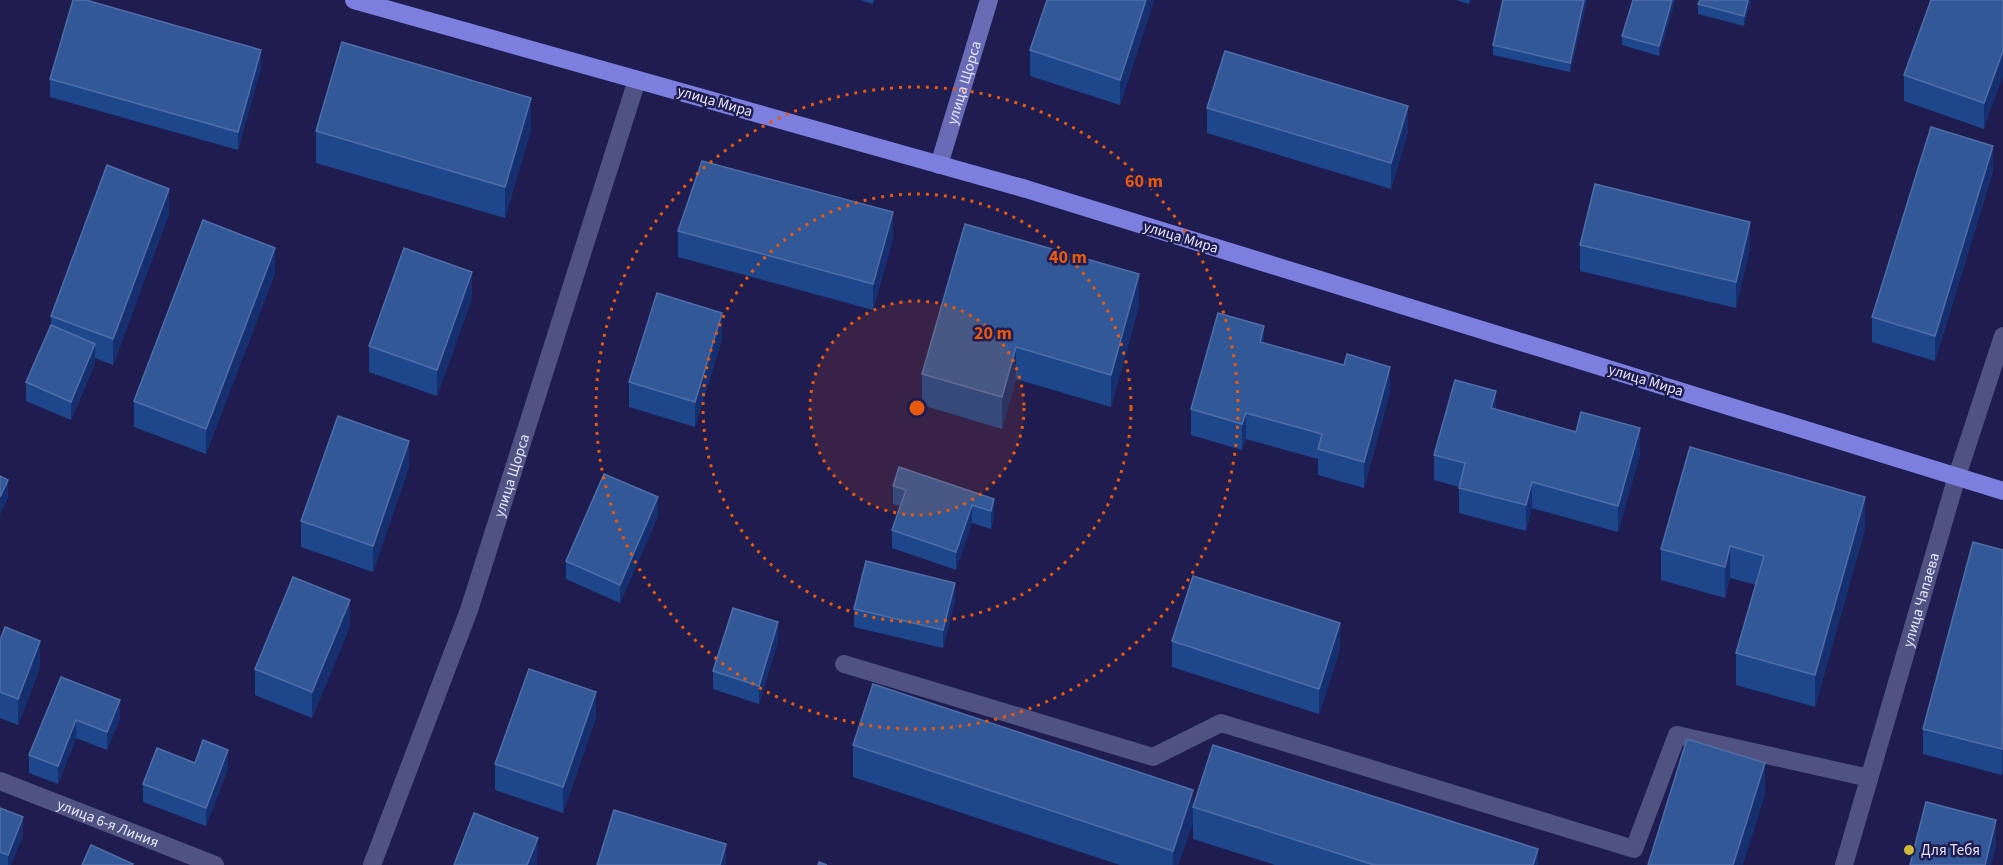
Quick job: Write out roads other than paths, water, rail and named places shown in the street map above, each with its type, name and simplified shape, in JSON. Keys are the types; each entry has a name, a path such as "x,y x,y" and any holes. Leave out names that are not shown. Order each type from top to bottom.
{"main road":[{"name":"улица Мира","path":"354,0 939,165 2003,491"}],"street":[{"name":"улица Щорса","path":"939,165 989,0"},
{"name":"улица Щорса","path":"372,865 469,610 637,80"},
{"name":"улица Чапаева","path":"1844,865 1957,476 2003,336"},
{"path":"844,664 1153,757 1221,723 1634,849 1677,735 1869,778"},
{"name":"улица 6-я Линия","path":"0,781 214,865"}],"place":[{"name":"Для Тебя","path":"1909,850"}]}
